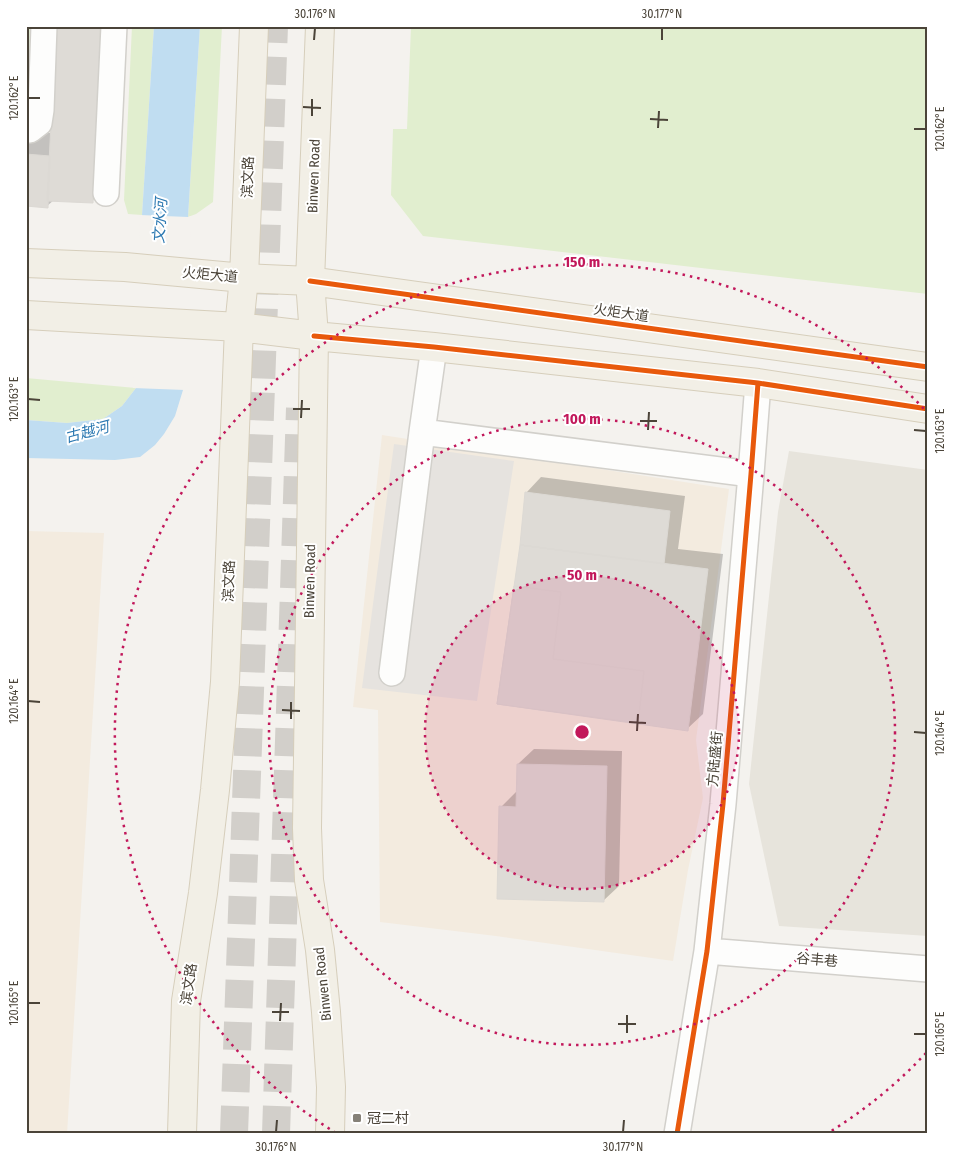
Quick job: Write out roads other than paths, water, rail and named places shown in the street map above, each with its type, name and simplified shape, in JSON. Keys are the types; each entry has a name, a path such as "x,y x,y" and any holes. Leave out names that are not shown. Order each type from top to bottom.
{"main road":[{"name":"滨文路","path":"182,1134 186,1001 203,893 225,682 239,327 244,278 254,26"},
{"name":"Binwen Road","path":"320,26 310,281 314,336 306,828 308,880 320,950 326,1012 331,1087 330,1134"},
{"name":"火炬大道","path":"26,263 125,267 244,278 310,281 928,368"},
{"path":"26,315 201,324 434,347 758,383 928,409"}],"street":[{"path":"26,130 30,130 39,122 44,26"},
{"path":"106,193 114,26"},
{"path":"392,673 434,347"},
{"name":"方陆盛街","path":"677,1134 707,951 723,804 758,383"},
{"path":"422,432 751,474"},
{"name":"谷丰巷","path":"707,951 928,969"}],"water":[{"path":"154,26 200,26 188,217 183,390 175,416 164,434 155,445 140,457 115,460 26,458 26,420 67,423 103,419 122,406 136,388 142,215"}],"tunnel":[{"path":"234,1134 274,26"},
{"path":"276,1134 300,408"}],"place":[{"name":"冠二村","path":"357,1118"}],"water label":[{"name":"文水河","path":"160,221"},
{"name":"古越河","path":"87,432"}]}
